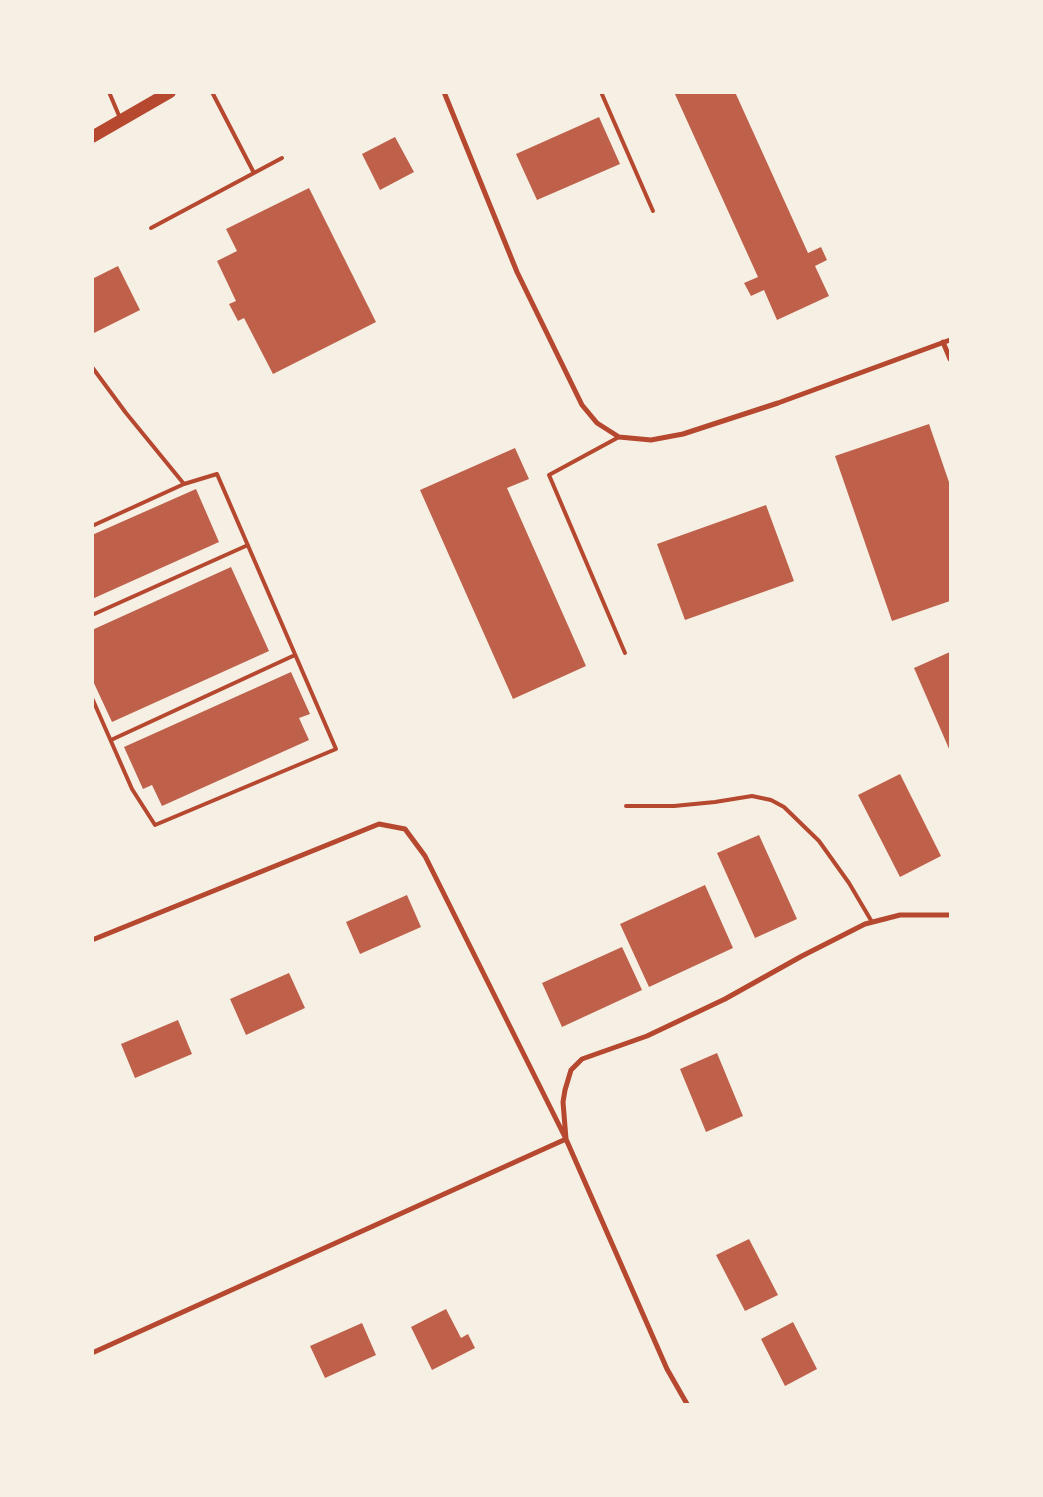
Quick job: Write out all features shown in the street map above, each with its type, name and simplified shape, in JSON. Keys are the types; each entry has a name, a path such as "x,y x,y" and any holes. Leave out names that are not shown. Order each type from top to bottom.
{"main road":[{"path":"92,138 170,92"}],"street":[{"path":"444,92 517,272 582,405 597,423 619,437 651,440 683,434 778,403 950,340"},
{"path":"943,342 950,359"},
{"path":"92,940 379,824 406,829 425,856 566,1139 667,1369 687,1404"},
{"path":"566,1139 563,1102 565,1090 571,1070 582,1059 647,1036 716,1003 864,924 904,914 950,916"},
{"path":"92,1353 566,1139"}],"lane":[{"path":"109,92 121,121"},
{"path":"212,92 254,173"},
{"path":"600,92 653,211"},
{"path":"151,228 282,158"},
{"path":"92,367 126,413 184,484"},
{"path":"619,437 549,475 625,653"},
{"path":"92,526 184,484 217,474 336,748 155,825 132,789 92,698"},
{"path":"92,615 248,545"},
{"path":"111,740 295,655"},
{"path":"626,806 674,806 752,796 771,800 784,807 819,842 849,883 872,922"}],"building":[{"path":"674,92 735,92 808,253 821,247 827,260 815,266 829,296 777,320 764,290 751,296 744,283 758,277"},
{"path":"599,117 620,164 537,200 516,154"},
{"path":"395,137 414,172 380,190 362,154"},
{"path":"309,188 376,322 273,374 244,318 238,321 229,304 236,301 217,261 237,251 226,229"},
{"path":"118,266 140,310 92,334 92,279"},
{"path":"929,424 950,485 950,601 892,621 835,456"},
{"path":"515,448 529,479 507,488 586,666 513,699 420,490"},
{"path":"196,489 219,542 92,599 92,535"},
{"path":"766,505 794,581 685,620 657,544"},
{"path":"231,567 269,651 112,722 92,679 92,630"},
{"path":"950,652 950,751 914,668"},
{"path":"291,672 310,714 299,718 309,740 162,806 152,785 143,789 124,747"},
{"path":"900,774 941,856 900,877 858,795"},
{"path":"759,835 797,919 755,938 717,853"},
{"path":"705,885 733,948 649,987 620,924"},
{"path":"407,895 421,927 360,954 346,922"},
{"path":"622,947 642,990 562,1027 542,983"},
{"path":"289,973 305,1008 246,1035 230,999"},
{"path":"178,1020 192,1054 135,1078 121,1044"},
{"path":"717,1053 743,1116 706,1132 680,1069"},
{"path":"749,1239 778,1295 745,1311 716,1255"},
{"path":"446,1309 461,1338 468,1334 475,1348 432,1370 411,1327"},
{"path":"793,1322 817,1369 785,1386 761,1339"},
{"path":"362,1323 376,1355 325,1378 310,1346"}]}
